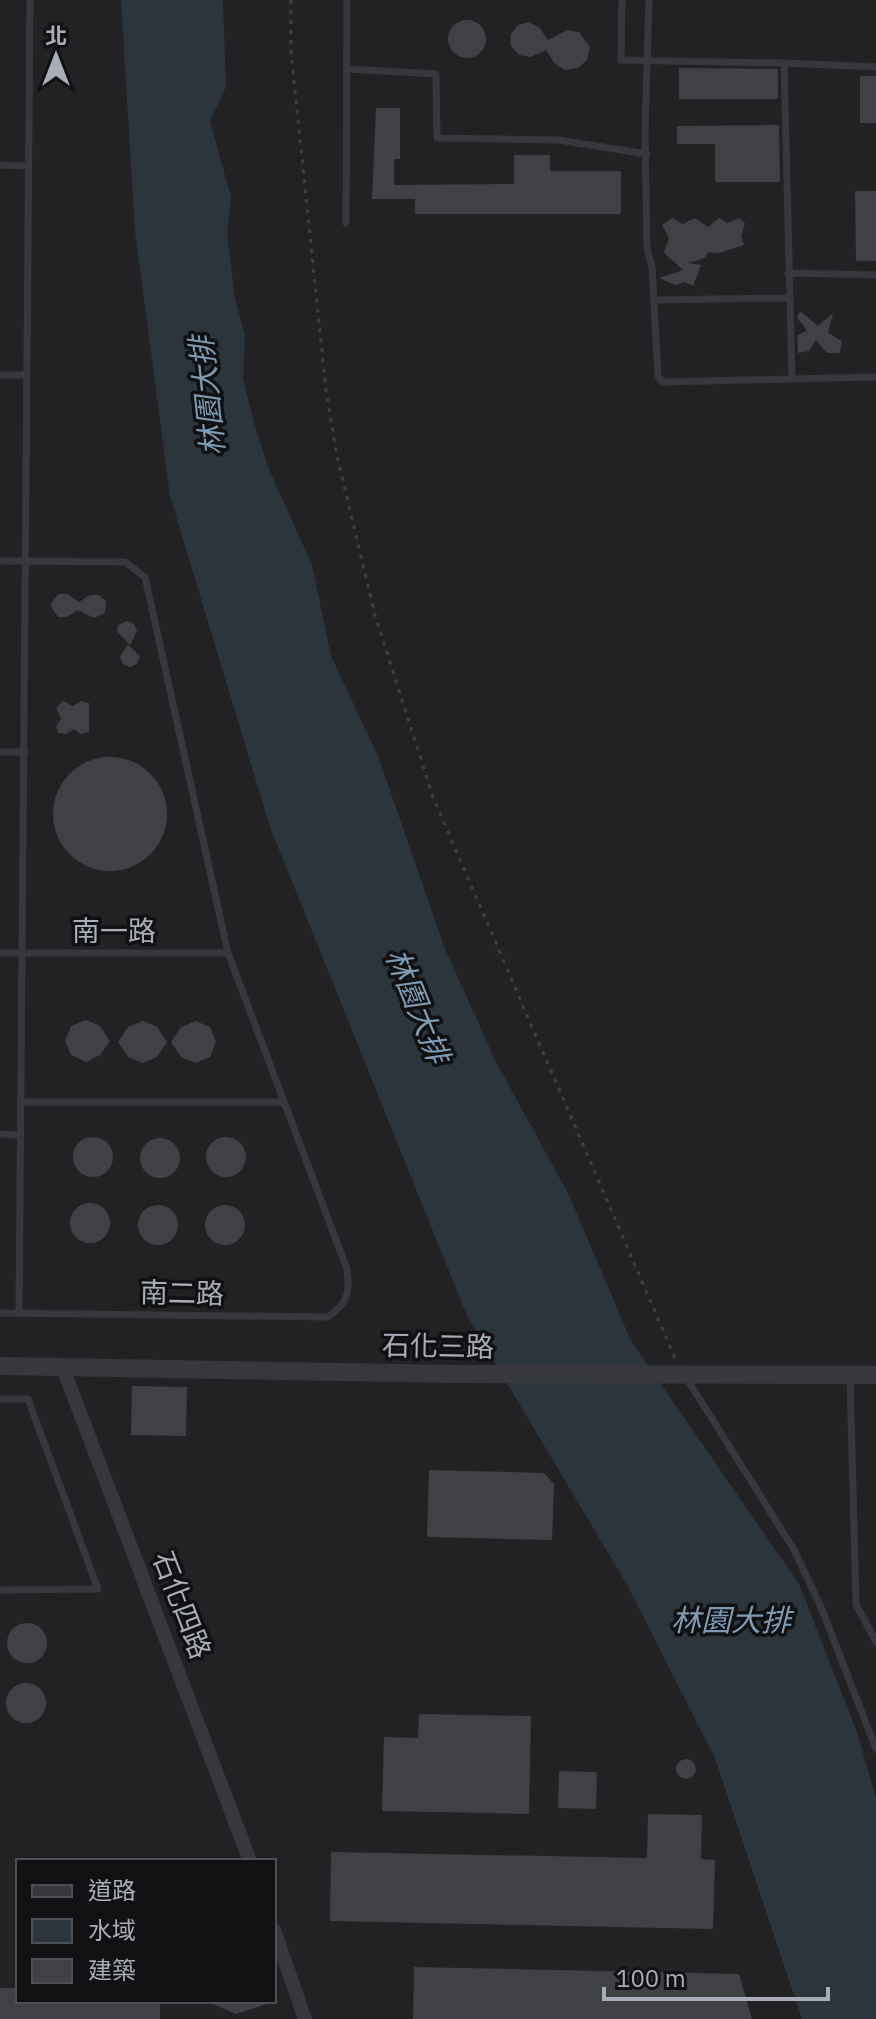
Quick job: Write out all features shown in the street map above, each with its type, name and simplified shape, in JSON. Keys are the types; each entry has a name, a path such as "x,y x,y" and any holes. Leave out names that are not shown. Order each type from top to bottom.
{"street":[{"name":"石化三路","path":"0,1366 452,1374 876,1375"},
{"name":"石化四路","path":"63,1368 249,1859"},
{"path":"276,1936 305,2019"}],"lane":[{"path":"19,1313 24,1102 22,953 30,0"},
{"path":"346,223 347,0"},
{"path":"622,0 621,60 876,67"},
{"path":"649,0 647,249 654,300 656,364 662,382 876,377"},
{"path":"784,63 792,379"},
{"path":"347,69 436,74 437,138 558,140 647,154"},
{"path":"0,165 28,166"},
{"path":"788,273 876,275"},
{"path":"654,300 788,298"},
{"path":"0,375 27,375"},
{"path":"0,561 125,562 145,577 228,953 282,1102 24,1102"},
{"path":"0,752 25,752"},
{"name":"南一路","path":"0,953 228,953"},
{"name":"南二路","path":"0,1313 327,1317 342,1308 350,1290 347,1269 282,1102"},
{"path":"0,1134 21,1135"},
{"path":"849,1375 856,1604 876,1642"},
{"path":"691,1376 793,1548 821,1607 876,1749"},
{"path":"0,1399 28,1399 98,1589 0,1590"}],"path":[{"path":"291,0 291,52 326,390 337,456 375,615 433,797 667,1344 691,1376"}],"shaded area":[{"path":"0,0 876,0 876,2019 0,2019"}],"water":[{"name":"林園大排","path":"121,0 223,0 226,87 210,121 231,197 227,233 235,299 245,336 243,378 268,467 312,565 331,656 378,756 445,949 496,1062 569,1195 631,1341 799,1584 857,1732 876,1798 876,2019 802,2019 715,1758 626,1583 468,1318 270,827 170,496 135,231"}],"building":[{"path":"467,20 480,26 486,39 480,52 467,58 454,52 448,39 454,26"},
{"path":"529,22 540,28 548,40 567,30 579,32 590,47 587,60 578,68 566,70 555,64 546,50 531,57 519,55 511,46 511,34 518,25"},
{"path":"679,68 778,69 778,99 679,99"},
{"path":"860,76 876,76 876,123 860,123"},
{"path":"376,108 400,108 400,159 394,159 394,185 514,184 514,155 550,155 550,171 621,171 621,214 415,214 415,199 372,199"},
{"path":"779,125 780,182 715,182 715,144 677,144 677,126"},
{"path":"855,191 876,191 876,261 856,261"},
{"path":"672,218 683,224 695,218 708,227 719,218 727,223 739,218 745,223 741,237 744,245 719,253 708,252 705,258 689,263 701,265 693,286 685,282 675,285 659,278 683,270 664,253 669,238 662,225"},
{"path":"800,311 818,326 833,313 828,333 842,341 840,353 827,353 816,340 809,351 798,353 797,336 807,330 797,318"},
{"path":"58,594 67,594 79,602 90,595 99,595 106,601 105,613 94,618 78,610 67,617 58,617 50,605"},
{"path":"127,621 134,624 137,631 130,645 117,631 118,625"},
{"path":"128,644 140,657 137,664 130,667 123,664 120,657"},
{"path":"63,701 73,706 81,701 89,703 89,732 81,734 74,729 66,734 58,733 56,727 61,718 56,708"},
{"path":"110,757 132,761 150,774 163,792 167,814 163,836 150,854 132,867 110,871 88,867 70,854 57,836 53,814 57,792 70,774 88,761"},
{"path":"86,1020 100,1026 110,1041 100,1055 86,1062 71,1055 65,1041 71,1026"},
{"path":"143,1021 157,1027 167,1042 157,1057 143,1063 128,1057 118,1042 128,1027"},
{"path":"196,1021 210,1027 216,1042 210,1057 196,1063 181,1057 171,1042 181,1027"},
{"path":"93,1137 107,1143 113,1157 107,1171 93,1177 79,1171 73,1157 79,1143"},
{"path":"226,1137 240,1143 246,1157 240,1171 226,1177 212,1171 206,1157 212,1143"},
{"path":"160,1138 174,1144 180,1158 174,1172 160,1178 146,1172 140,1158 146,1144"},
{"path":"90,1203 104,1209 110,1223 104,1237 90,1243 76,1237 70,1223 76,1209"},
{"path":"158,1205 172,1211 178,1225 172,1239 158,1245 144,1239 138,1225 144,1211"},
{"path":"225,1205 239,1211 245,1225 239,1239 225,1245 211,1239 205,1225 211,1211"},
{"path":"132,1386 187,1387 186,1436 131,1435"},
{"path":"429,1470 544,1473 554,1484 552,1540 427,1537"},
{"path":"27,1623 41,1629 47,1643 41,1657 27,1663 13,1657 7,1643 13,1629"},
{"path":"26,1683 40,1689 46,1703 40,1717 26,1723 12,1717 6,1703 12,1689"},
{"path":"419,1714 531,1716 529,1814 382,1811 384,1737 418,1738"},
{"path":"682,1759 690,1759 696,1769 690,1779 682,1779 676,1773 676,1765"},
{"path":"559,1771 597,1772 596,1809 558,1808"},
{"path":"648,1814 702,1815 701,1859 715,1860 713,1929 330,1921 331,1852 647,1858"},
{"path":"414,1967 739,1974 752,2019 413,2019"},
{"path":"0,1988 16,1988 16,2003 160,2003 160,2019 0,2019"},
{"path":"211,2003 270,2003 236,2014"}]}
